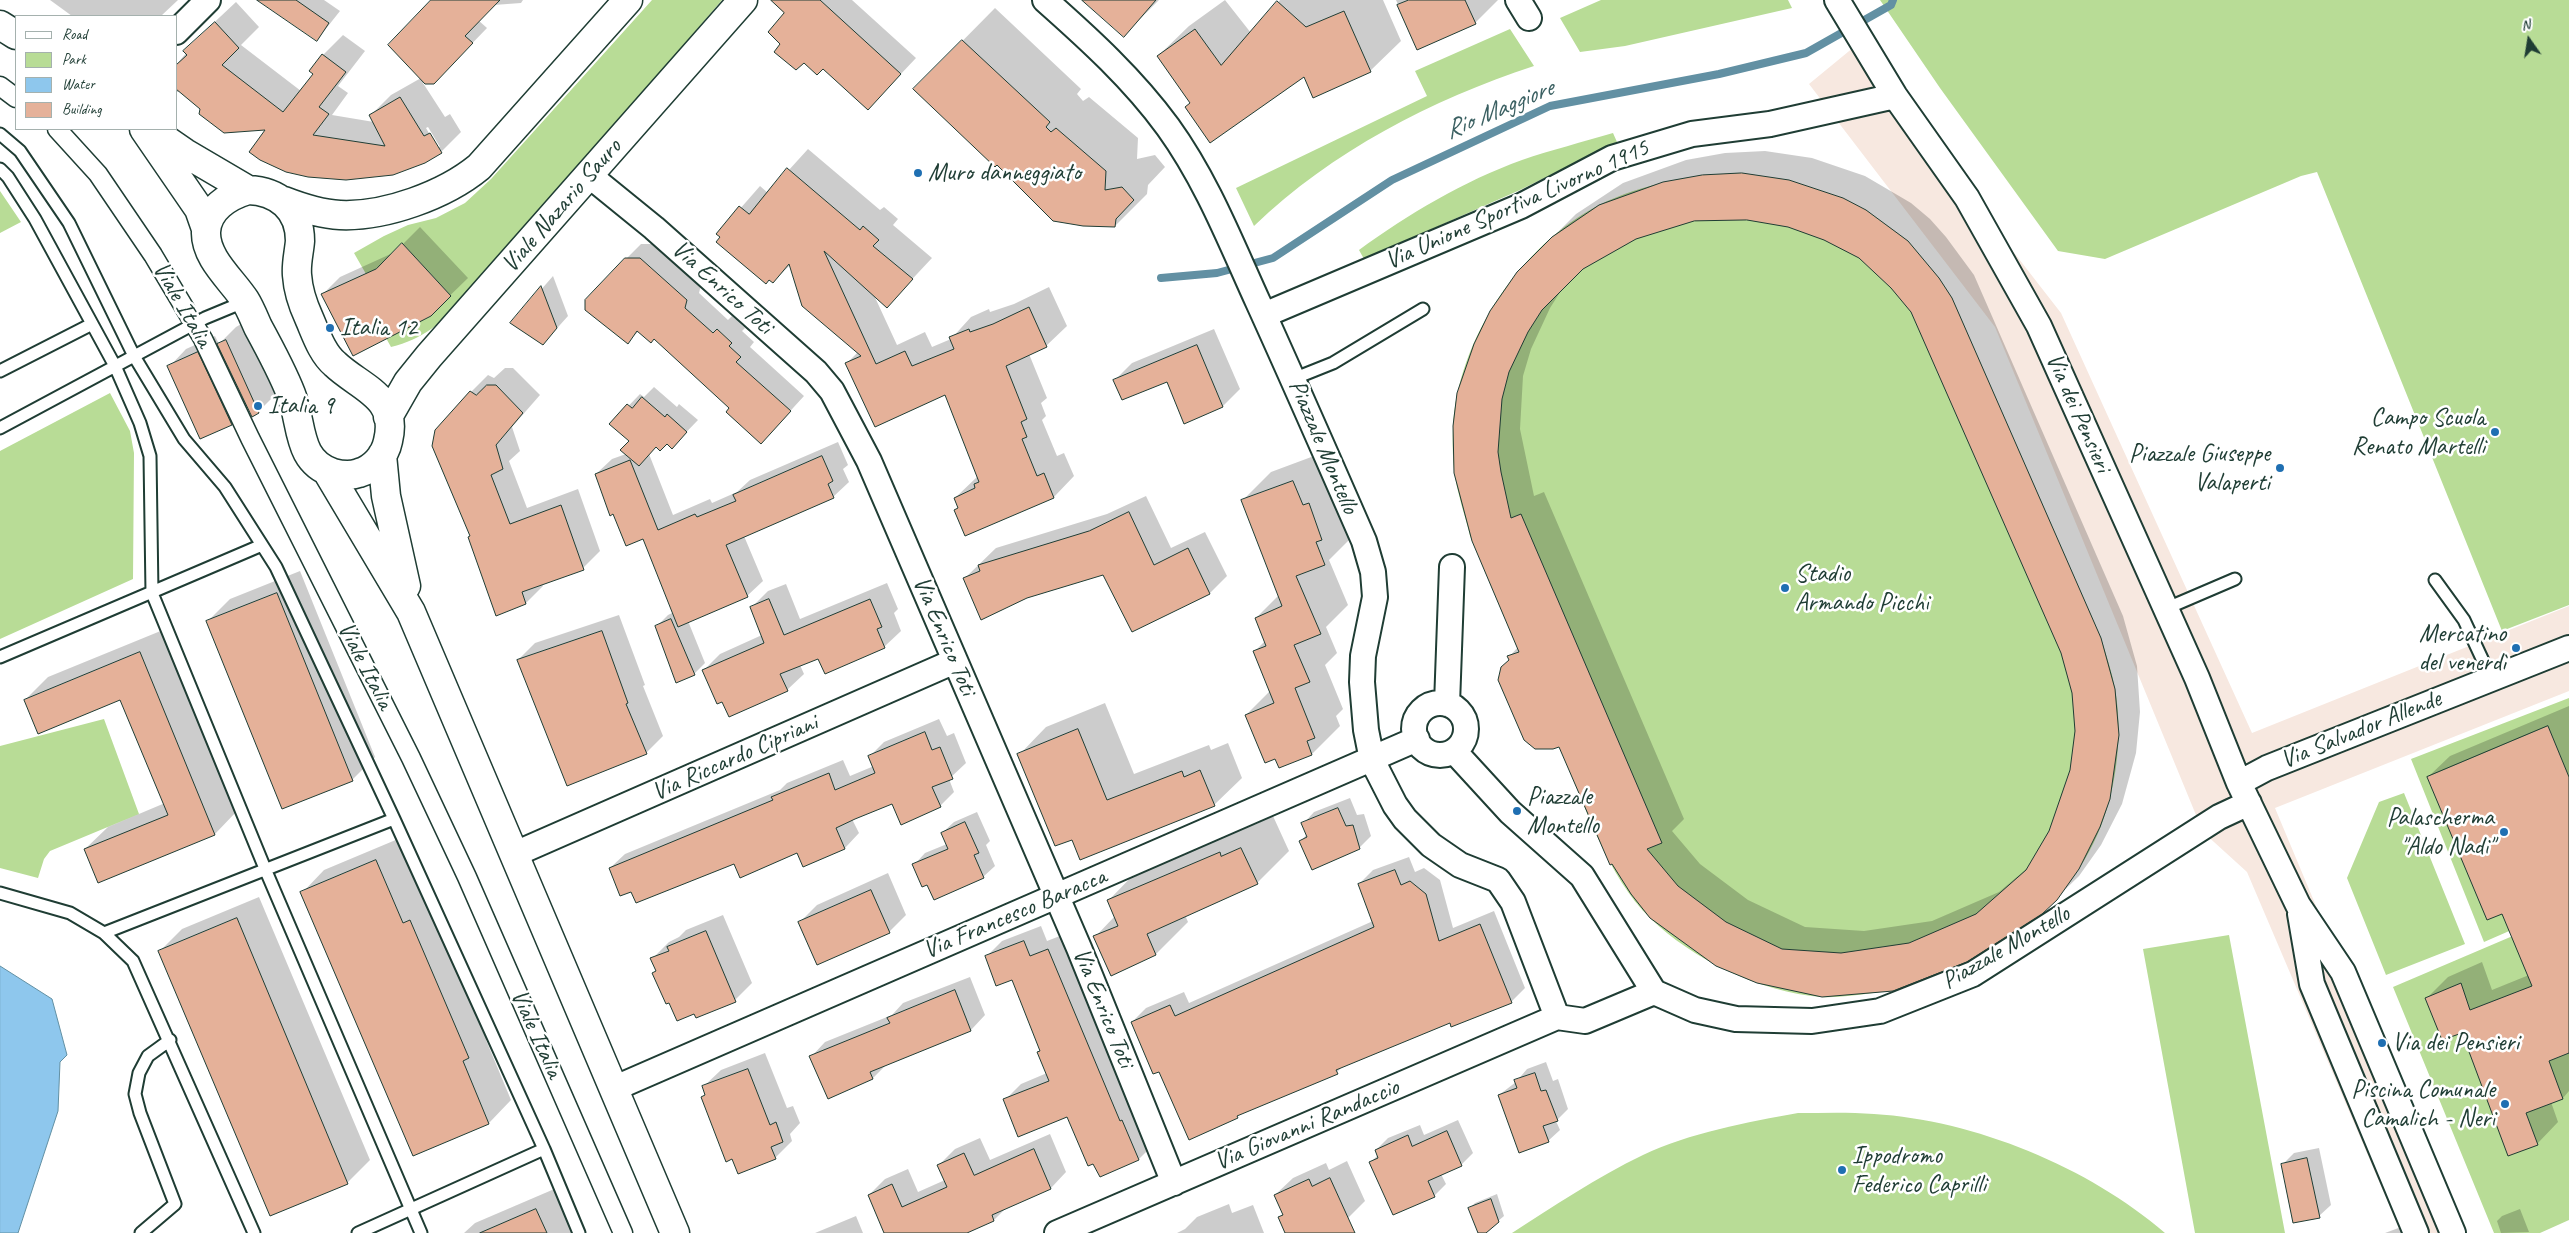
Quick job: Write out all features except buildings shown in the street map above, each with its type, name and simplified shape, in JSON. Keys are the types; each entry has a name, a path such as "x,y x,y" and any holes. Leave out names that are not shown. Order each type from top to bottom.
{"main road":[{"path":"206,229 210,217 220,204 248,190 263,190 284,201 316,211 340,215 363,213 419,199 445,190 479,167 628,0"},
{"name":"Viale Nazario Sauro","path":"388,417 404,389 429,356 590,176 742,0"},
{"path":"0,26 15,34"},
{"path":"145,130 199,209 212,255 246,301 290,392 306,453 314,462 327,471 345,475 358,474 373,465 382,455 389,440 388,417 381,400 374,392 330,360 316,335 303,301 297,277 300,243 298,225 284,201"},
{"path":"152,130 185,153 248,190"},
{"name":"Viale Italia","path":"382,455 386,496 411,612"},
{"name":"Viale Italia","path":"327,471 411,612 675,1233"}],"street":[{"path":"178,30 208,0"},
{"name":"Piazzale Montello","path":"1045,0 1089,39 1121,71 1164,122 1197,174 1229,235 1364,541 1373,572 1375,597 1363,656 1362,682 1366,730 1372,760 1395,805 1405,819 1431,845 1460,865 1498,880 1513,902 1557,1017"},
{"name":"Via dei Pensieri","path":"1839,4 1895,96 1967,198 2039,326 2165,609 2244,793 2298,905 2343,972 2454,1233"},
{"path":"0,86 15,97"},
{"name":"Via Unione Sportiva Livorno 1915","path":"1258,303 1521,206 1612,158 1692,134 1770,124 1895,96"},
{"name":"Viale Italia","path":"57,130 98,174 153,255 195,324 411,758 467,877 623,1233"},
{"name":"Via Enrico Toti","path":"590,176 654,228 816,372 832,391 869,461 1056,896 1174,1183"},
{"path":"1447,704 1452,567"},
{"name":"Via Salvador Allende","path":"2244,793 2268,768 2569,648"},
{"name":"Via Riccardo Cipriani","path":"515,854 955,661"},
{"path":"1438,703 1447,704 1461,713 1466,729 1460,745 1454,751 1446,754 1430,752 1422,748 1417,739 1415,724 1423,710 1438,703"},
{"name":"Via Francesco Baracca","path":"613,1089 1417,739"},
{"path":"1454,751 1510,812 1582,876 1654,992 1585,1021 1557,1017"},
{"name":"Piazzale Montello","path":"1654,992 1696,1010 1736,1019 1812,1021 1880,1011 1973,974 2219,817 2244,793"},
{"name":"Via dei Pensieri","path":"2298,905 2312,984 2416,1233"},
{"name":"Via Giovanni Randaccio","path":"1057,1233 1557,1017"}],"lane":[{"path":"0,134 20,151 69,223 134,356 184,440 226,488 276,567 394,819 544,1149 579,1233"},
{"path":"0,169 35,218 115,366 140,423 150,456 152,593 266,871 421,1233"},
{"path":"0,428 195,324 246,301"},
{"path":"1294,379 1333,363 1423,309"},
{"path":"0,371 92,324"},
{"path":"0,657 262,545"},
{"path":"2165,609 2235,579"},
{"path":"2435,580 2464,620 2491,678"},
{"path":"104,933 266,871 394,819"},
{"path":"0,894 70,912 104,933 133,961 170,1040 254,1233"},
{"path":"141,1233 175,1204 140,1113 135,1094 139,1073 148,1056 170,1040"},
{"path":"358,1233 544,1149"}],"shaded area":[{"name":"Mercatino del venerdì","path":"1854,47 2061,313 2252,733 2569,606 2569,691 2275,808 2453,1233 2401,1233 2247,872 2203,832 1995,327 1809,84"}],"green space":[{"path":"652,0 722,0 464,302 422,335 391,347 386,338 431,316 451,296 402,243 376,269 366,274 354,253 408,225 436,218 465,203 491,179"},
{"path":"1601,0 1788,0 1792,8 1625,46 1580,52 1560,18"},
{"name":"Campo Scuola Renato Martelli","path":"1880,0 2569,0 2569,605 2502,631 2317,172 2301,176 2105,259 2058,251 1940,88"},
{"path":"1510,29 1534,66 1458,95 1421,112 1350,151 1284,199 1254,226 1236,188 1427,96 1415,71"},
{"path":"1613,133 1617,142 1520,190 1364,259 1359,250 1437,199 1500,168 1556,149"},
{"name":"Stadio Armando Picchi","path":"1742,173 1866,210 1908,241 1939,278 1952,298 2101,638 2115,689 2118,723 2117,759 2107,810 2085,860 2064,890 2038,917 2010,940 1978,960 1945,975 1909,986 1873,993 1821,997 1798,994 1752,981 1707,960 1686,947 1650,918 1635,901 1622,883 1599,841 1470,536 1455,478 1453,428 1457,395 1467,362 1480,329 1498,298 1544,244 1570,222 1616,197 1651,186 1687,178"},
{"path":"0,191 21,222 0,233"},
{"path":"110,393 130,431 134,453 133,579 0,639 0,451"},
{"name":"Palascherma \"Aldo Nadi\"","path":"2569,698 2569,905 2484,942 2411,759"},
{"path":"104,719 139,814 50,851 44,859 38,878 0,868 0,746"},
{"path":"2404,793 2465,944 2386,975 2347,878 2379,802"},
{"name":"Piscina Comunale Camalich - Neri","path":"2569,912 2569,1220 2540,1233 2494,1233 2393,987"},
{"path":"2229,935 2285,1233 2195,1233 2143,949"},
{"name":"Ippodromo Federico Caprilli","path":"1798,1113 1865,1113 1912,1118 1990,1137 2029,1151 2102,1187 2135,1209 2165,1233 1512,1233 1592,1182 1661,1147 1719,1129"}],"water":[{"path":"0,966 52,999 67,1055 60,1062 58,1111 18,1233 0,1233"}],"waterway":[{"name":"Rio Maggiore","path":"1161,278 1217,273 1273,258 1392,180 1550,106 1719,74 1806,53 1891,5 1893,0"}],"place":[{"name":"Muro danneggiato","path":"918,173"},
{"name":"Italia 12","path":"330,328"},
{"name":"Italia 9","path":"258,406"},
{"name":"Campo Scuola Renato Martelli","path":"2495,432"},
{"name":"Piazzale Giuseppe Valaperti","path":"2280,468"},
{"name":"Stadio Armando Picchi","path":"1785,588"},
{"name":"Mercatino del venerdì","path":"2516,648"},
{"name":"Piazzale Montello","path":"1517,811"},
{"name":"Palascherma \"Aldo Nadi\"","path":"2504,832"},
{"name":"Via dei Pensieri","path":"2382,1043"},
{"name":"Piscina Comunale Camalich - Neri","path":"2505,1104"},
{"name":"Ippodromo Federico Caprilli","path":"1842,1170"}]}
